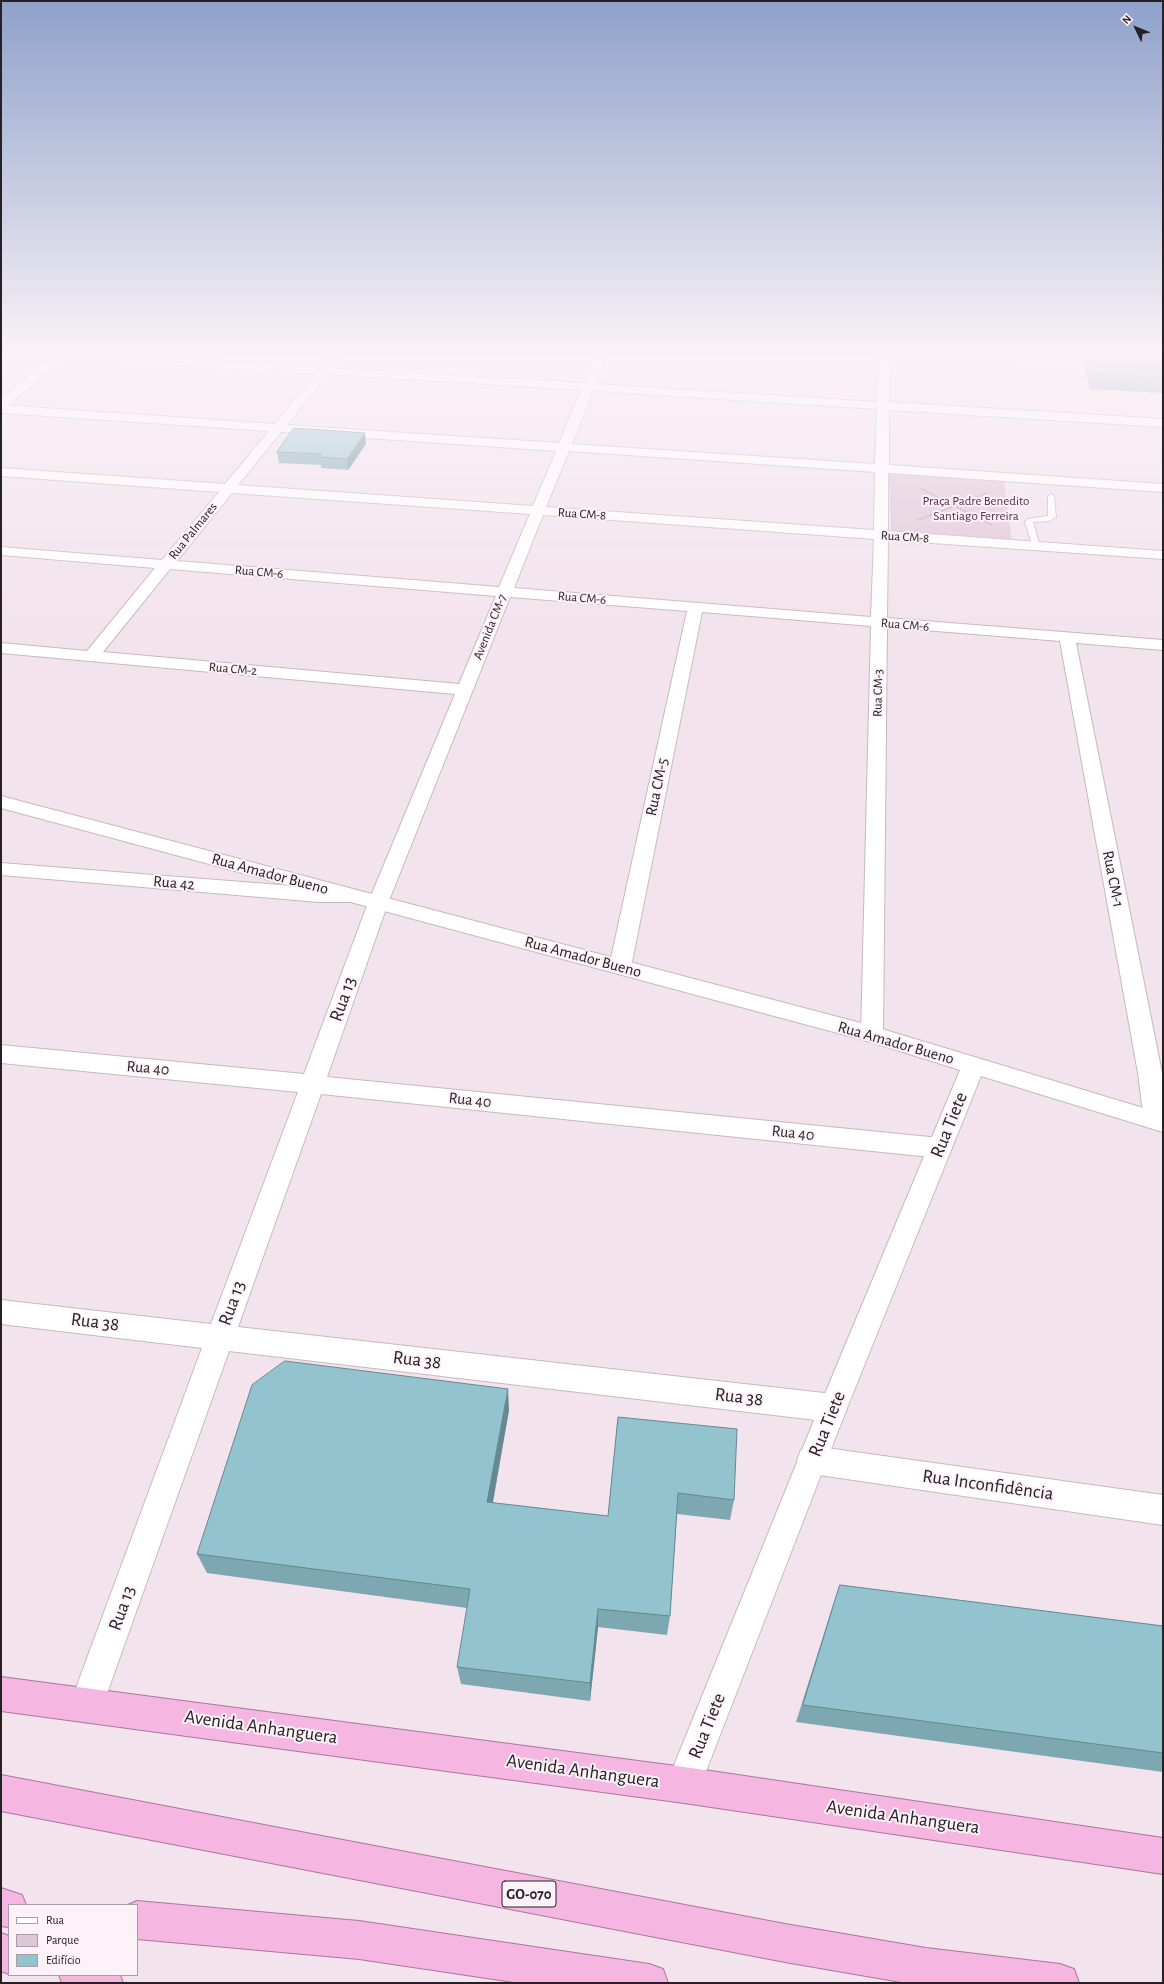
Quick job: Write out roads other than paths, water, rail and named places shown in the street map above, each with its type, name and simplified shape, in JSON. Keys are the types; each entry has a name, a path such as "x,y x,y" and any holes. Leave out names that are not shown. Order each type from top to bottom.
{"highway":[{"name":"Avenida Anhanguera","path":"1,1694 87,1704 684,1785 1163,1856"},
{"name":"GO-070","path":"1,1793 785,1943 926,1967 1060,1983"},
{"path":"138,1920 359,1940 649,1983"},
{"path":"81,1976 104,1983"}],"street":[{"name":"Rua Palmares","path":"91,656 265,444"},
{"path":"513,444 1163,488"},
{"name":"Avenida CM-7","path":"378,903 565,444"},
{"name":"Rua CM-3","path":"872,1034 882,444"},
{"name":"Rua CM-8","path":"1,472 1163,555"},
{"name":"Rua CM-6","path":"1,551 1163,646"},
{"name":"Rua CM-5","path":"620,967 695,608"},
{"name":"Rua CM-1","path":"1067,638 1159,1121"},
{"name":"Rua CM-2","path":"1,648 465,690"},
{"name":"Rua Amador Bueno","path":"1,802 872,1034 973,1066 1159,1121"},
{"name":"Rua 42","path":"1,870 319,895 348,895"},
{"name":"Rua 13","path":"87,1704 378,903"},
{"name":"Rua 40","path":"1,1054 940,1148"},
{"name":"Rua Tiete","path":"684,1785 812,1460 973,1066"},
{"name":"Rua 38","path":"1,1312 833,1408"},
{"name":"Rua Inconfidência","path":"812,1460 1163,1510"}],"lane":[{"path":"1034,546 1029,522 1030,520 1049,519 1052,517 1051,496"}],"park label":[{"name":"Praça Padre Benedito Santiago Ferreira","path":"976,508"}]}
